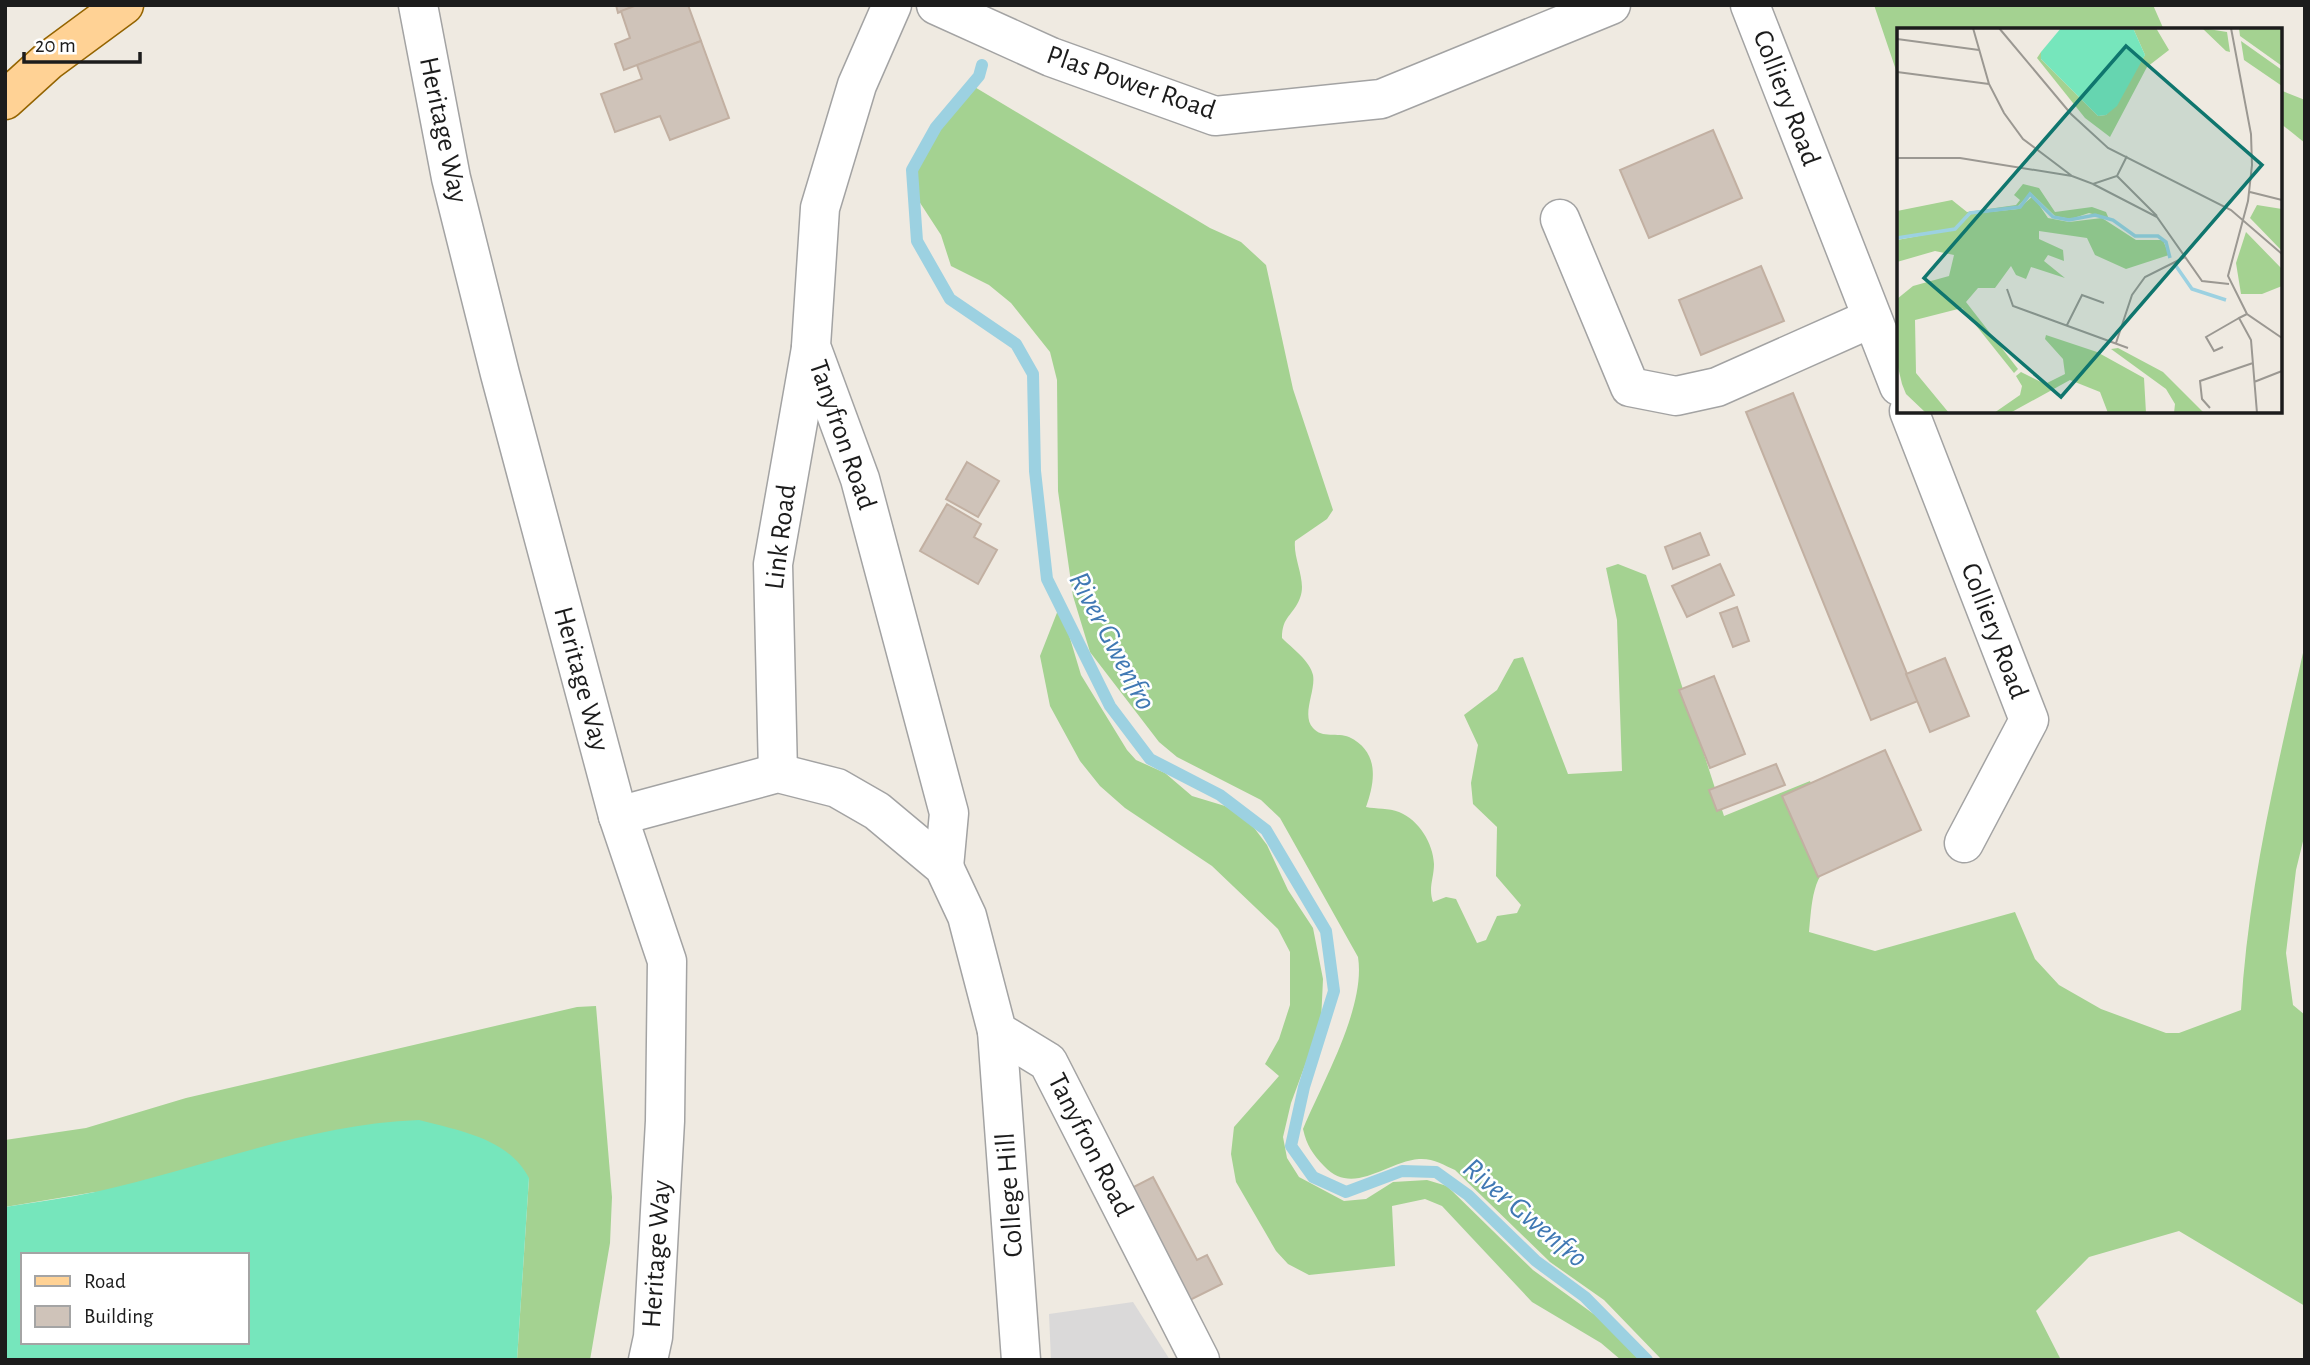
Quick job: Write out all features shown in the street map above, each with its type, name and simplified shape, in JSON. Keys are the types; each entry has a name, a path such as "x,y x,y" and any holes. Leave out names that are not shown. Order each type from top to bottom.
{"main road":[{"path":"5,100 48,61 124,5"}],"street":[{"name":"Heritage Way","path":"418,5 452,178 493,348 618,816 667,961 665,1121 653,1337 648,1360"},
{"name":"Tanyfron Road","path":"892,5 857,85 820,208 811,345 860,479 950,813 944,867"},
{"name":"Plas Power Road","path":"936,5 1051,57 1215,116 1381,99 1611,5"},
{"name":"Colliery Road","path":"1750,5 1897,381"},
{"path":"1560,219 1630,387 1676,396 1717,387 1872,318"},
{"name":"Link Road","path":"778,773 773,564 811,345"},
{"name":"Colliery Road","path":"1910,413 2029,720 1964,843"},
{"path":"618,816 778,773 837,788 877,811 944,867 967,916 997,1031"},
{"name":"Tanyfron Road","path":"997,1031 1048,1062 1200,1360"},
{"name":"College Hill","path":"997,1031 1021,1360"}],"shaded area":[{"path":"1133,1302 1170,1360 1051,1360 1049,1314"}],"green space":[{"path":"1874,5 2153,5 2163,28 1897,28 1897,73"},
{"path":"973,86 1210,228 1241,242 1266,265 1293,389 1333,510 1327,519 1295,541 1302,591 1286,620 1282,638 1300,655 1313,675 1308,716 1313,728 1325,734 1349,737 1366,751 1373,778 1366,807 1399,812 1419,826 1428,840 1433,856 1433,902 1446,897 1456,899 1477,943 1486,940 1497,916 1517,913 1521,905 1496,876 1497,827 1473,804 1471,783 1478,745 1464,715 1497,690 1514,659 1523,657 1568,774 1622,771 1617,620 1606,568 1618,564 1646,575 1724,816 1810,781 1840,859 1830,864 1818,880 1812,900 1809,932 1875,951 2015,912 2035,959 2059,985 2101,1009 2166,1033 2179,1033 2241,1010 2257,871 2305,644 2305,833 2296,870 2286,953 2293,1005 2305,1015 2305,1306 2179,1231 2089,1257 2036,1311 2061,1360 1662,1360 1604,1300 1550,1262 1455,1170 1434,1161 1419,1159 1406,1161 1370,1175 1346,1178 1335,1175 1324,1166 1310,1149 1303,1129 1349,1021 1359,977 1358,957 1280,818 1261,800 1177,757 1159,742 1090,652 1073,596 1058,491 1057,380 1050,352 1011,303 989,285 951,266 941,235 913,192 921,156"},
{"path":"2282,91 2305,100 2305,143 2282,125"},
{"path":"1060,605 1081,675 1127,750 1136,760 1165,773 1192,796 1225,806 1249,821 1267,845 1288,890 1313,928 1323,979 1321,1022 1291,1103 1283,1137 1287,1158 1299,1177 1344,1201 1366,1199 1393,1182 1427,1180 1447,1186 1533,1270 1595,1315 1640,1360 1621,1360 1601,1343 1532,1302 1442,1206 1425,1199 1392,1206 1395,1266 1309,1275 1288,1264 1276,1251 1236,1182 1231,1154 1234,1127 1279,1076 1265,1064 1279,1039 1290,1005 1290,952 1278,929 1212,866 1125,808 1100,786 1080,761 1050,706 1040,656"},
{"path":"596,1006 612,1197 610,1243 590,1360 517,1360 529,1178 95,1192 5,1207 5,1140 86,1128 186,1098 577,1007"},
{"path":"419,1120 481,1138 496,1145 520,1164 529,1178 517,1360 5,1360 5,1207 95,1192 256,1148 337,1130"}],"building":[{"path":"616,5 637,5 618,13"},
{"path":"637,5 688,5 701,41 624,70 615,44 630,38 621,11"},
{"path":"701,41 729,118 670,140 660,116 615,132 601,94 642,79 637,65"},
{"path":"1713,130 1742,198 1649,238 1620,170"},
{"path":"1761,266 1784,321 1701,355 1679,300"},
{"path":"1793,393 1918,701 1871,720 1746,412"},
{"path":"967,462 999,481 978,517 946,499"},
{"path":"947,504 981,524 974,537 997,550 978,584 920,551"},
{"path":"1700,533 1709,555 1673,569 1665,547"},
{"path":"1720,564 1734,595 1687,617 1672,586"},
{"path":"1737,607 1749,641 1733,647 1720,613"},
{"path":"1945,658 1969,716 1930,732 1906,674"},
{"path":"1714,676 1745,754 1710,768 1679,690"},
{"path":"1885,750 1921,830 1818,877 1782,796"},
{"path":"1776,764 1785,785 1717,811 1709,790"},
{"path":"1153,1177 1197,1260 1207,1255 1222,1284 1182,1304 1124,1192"}],"waterway":[{"name":"River Gwenfro","path":"982,65 979,76 936,127 912,170 917,241 950,299 1016,344 1033,374 1035,471 1047,579 1110,706 1150,759 1220,795 1266,830 1326,931 1334,991 1304,1087 1291,1146 1313,1177 1346,1192 1402,1171 1436,1172 1468,1195 1536,1261 1585,1297 1647,1360"}]}
